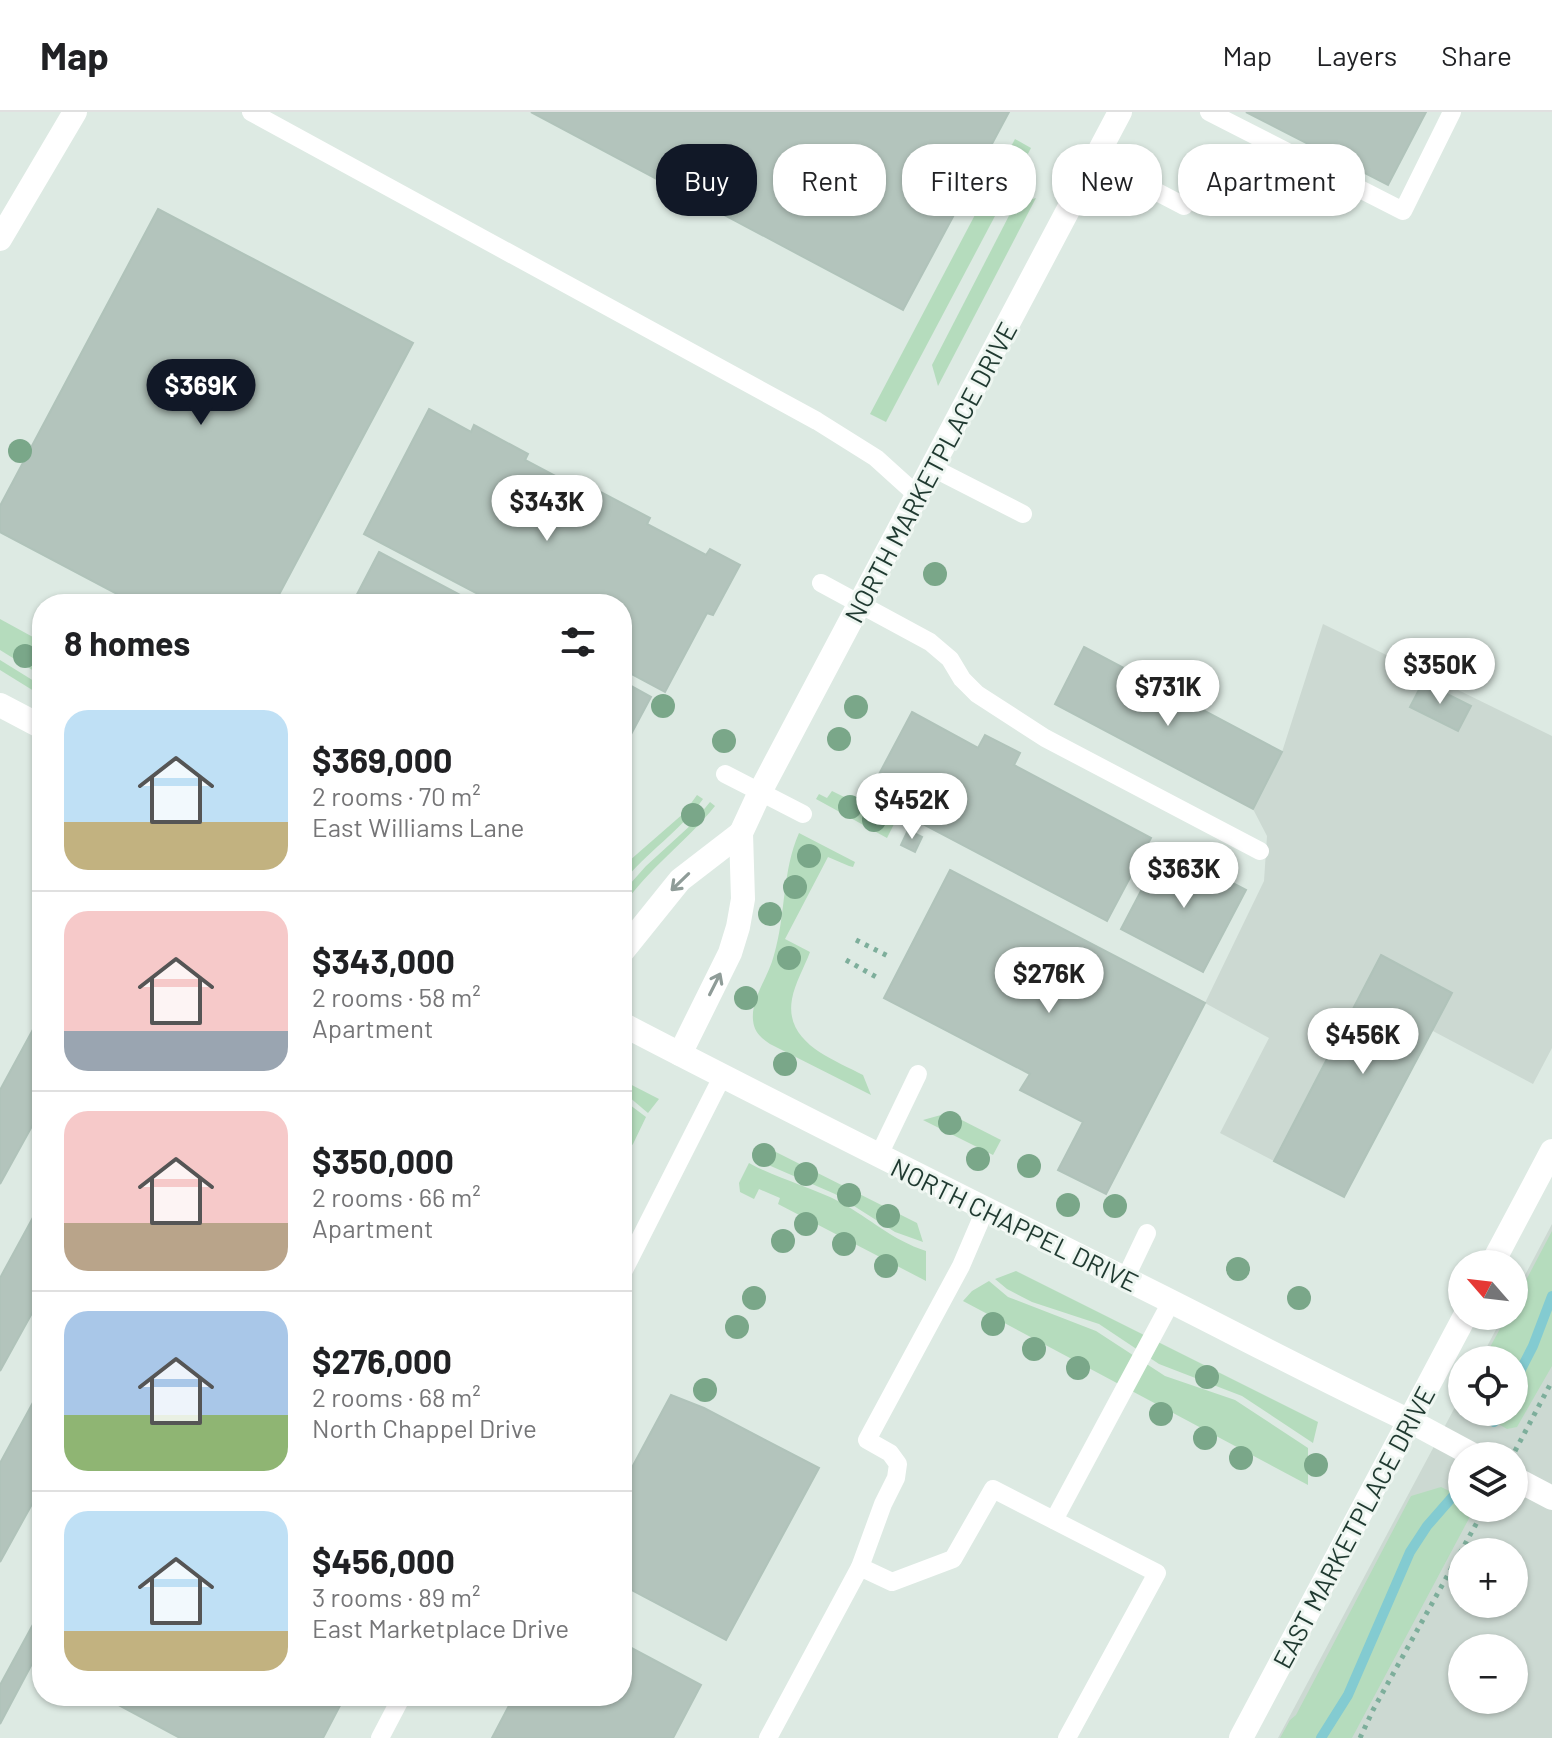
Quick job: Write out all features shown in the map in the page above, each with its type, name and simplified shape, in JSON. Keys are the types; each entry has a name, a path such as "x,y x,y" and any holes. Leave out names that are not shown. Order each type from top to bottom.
{"street":[{"path":"0,239 75,112"},
{"name":"NORTH MARKETPLACE DRIVE","path":"1104,144 1120,112"},
{"name":"NORTH MARKETPLACE DRIVE","path":"741,833 859,602 1066,216"},
{"path":"0,705 32,722"},
{"path":"632,940 680,880 741,833"},
{"path":"680,1054 730,953 738,927 743,899 741,833"},
{"name":"NORTH CHAPPEL DRIVE","path":"632,1029 878,1157 1449,1442"},
{"path":"1499,1250 1552,1151"},
{"name":"EAST MARKETPLACE DRIVE","path":"1241,1738 1458,1330"},
{"path":"1528,1485 1552,1498"}],"lane":[{"path":"251,112 817,421 876,458 918,496"},
{"path":"1209,112 1403,211 1452,112"},
{"path":"933,468 1023,514"},
{"path":"821,583 930,642 950,659 962,679 977,694 1045,738 1260,851"},
{"path":"725,774 803,814"},
{"path":"878,1157 918,1074"},
{"path":"632,1254 722,1077"},
{"path":"768,1738 860,1567 896,1478 898,1464 890,1453 867,1440 961,1266 985,1210"},
{"path":"1125,1279 1147,1233"},
{"path":"1054,1520 1171,1302"},
{"path":"860,1567 892,1582 953,1559 993,1489 1157,1573 1067,1738"},
{"path":"380,1738 397,1706"}],"path":[{"path":"856,940 890,957"},
{"path":"846,960 878,978"},
{"path":"1520,1442 1552,1381"},
{"path":"1360,1738 1477,1522"}],"shaded area":[{"path":"1323,624 1552,736 1552,1048 1533,1084 1431,1030 1451,992 1381,955 1274,1161 1220,1133 1269,1038 1205,1003 1264,881 1267,836 1253,809 1282,752"},
{"path":"1552,1224 1552,1738 1278,1738 1448,1420 1448,1426 1528,1426 1528,1346 1487,1346 1496,1330 1528,1330 1528,1269"}],"green space":[{"path":"974,216 995,216 886,422 870,414"},
{"path":"1009,216 1027,216 938,386 932,365"},
{"path":"0,619 32,637 32,670 0,650"},
{"path":"0,660 32,680 32,690 0,670"},
{"path":"832,791 895,822 887,838 816,799 819,794 827,798"},
{"path":"697,795 703,799 632,872 632,858 684,813"},
{"path":"710,802 715,806 632,894 632,882 692,824"},
{"path":"799,833 855,862 853,867 828,857 785,939 810,952 793,993 792,1014 803,1038 825,1056 863,1075 871,1095 770,1044 758,1034 754,1024 757,995 772,963 778,940 790,862"},
{"path":"632,1085 659,1099 648,1113 632,1099"},
{"path":"632,1106 646,1117 632,1145"},
{"path":"948,1113 1001,1140 993,1155 923,1120"},
{"path":"760,1144 917,1223 923,1242 895,1232 835,1194 752,1158"},
{"path":"749,1163 840,1202 892,1235 926,1251 926,1281 778,1204 780,1198 759,1189 754,1199 740,1192 739,1183"},
{"path":"1552,1231 1552,1366 1528,1408 1528,1346 1491,1346 1499,1330 1528,1330 1528,1276"},
{"path":"1016,1271 1318,1422 1313,1443 1242,1396 1159,1364 1099,1324 1032,1302 995,1279"},
{"path":"989,1281 1008,1297 1096,1331 1165,1376 1235,1400 1308,1448 1308,1485 963,1301 972,1291"},
{"path":"1441,1487 1448,1490 1448,1522 1467,1522 1459,1538 1448,1538 1448,1558 1352,1738 1280,1738 1296,1715 1411,1496"}],"building":[{"path":"531,112 1009,112 992,144 902,144 902,216 953,216 903,310 726,216 757,216 757,144 656,144 656,179"},
{"path":"1246,112 1426,112 1388,185 1365,173 1365,144 1308,144"},
{"path":"158,209 413,343 279,594 117,594 0,532 0,506"},
{"path":"429,409 471,432 474,425 528,454 525,460 593,496 597,490 650,518 647,524 706,555 710,549 740,565 713,615 707,613 665,692 632,674 632,594 478,594 364,534"},
{"path":"379,552 458,594 357,594"},
{"path":"1084,647 1282,752 1253,809 1055,704"},
{"path":"1423,682 1471,706 1458,731 1410,707"},
{"path":"632,687 651,697 632,732"},
{"path":"912,712 978,748 985,735 1020,753 1014,765 1151,838 1107,921 868,795"},
{"path":"908,830 922,837 915,852 901,845"},
{"path":"1164,847 1246,890 1203,972 1121,929"},
{"path":"950,870 1205,1003 1106,1194 1058,1170 1083,1122 1020,1090 1030,1074 884,998"},
{"path":"1381,955 1452,993 1344,1197 1274,1161"},
{"path":"32,1031 32,1126 0,1184 0,1090"},
{"path":"32,1219 32,1313 0,1371 0,1278"},
{"path":"671,1395 704,1408 819,1468 726,1640 632,1590 632,1467"},
{"path":"32,1404 32,1504 0,1562 0,1463"},
{"path":"32,1626 32,1664 0,1724 0,1685"},
{"path":"632,1648 701,1685 673,1738 492,1738 509,1706 632,1706"},
{"path":"121,1706 340,1706 323,1738 180,1738"}],"waterway":[{"path":"1528,1356 1552,1296"},
{"path":"1321,1738 1348,1695 1410,1552 1448,1502"}]}
